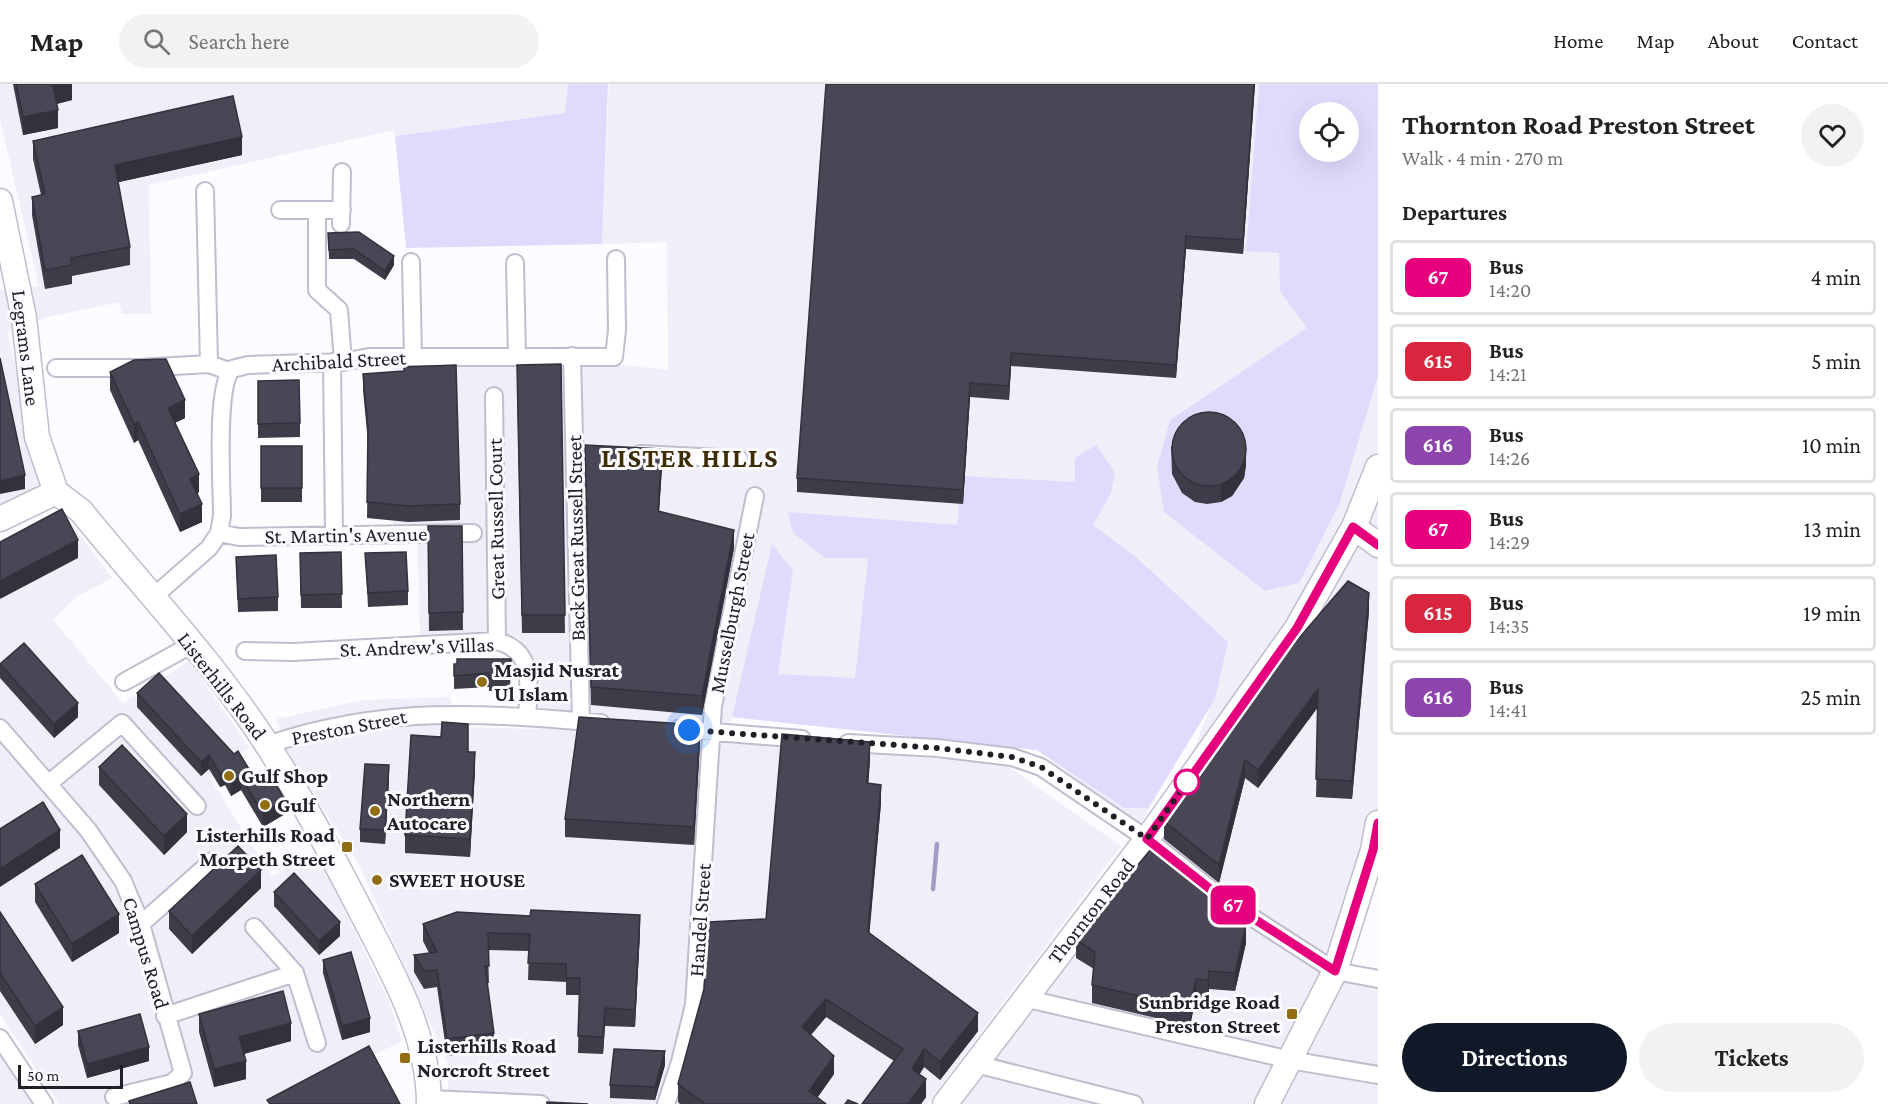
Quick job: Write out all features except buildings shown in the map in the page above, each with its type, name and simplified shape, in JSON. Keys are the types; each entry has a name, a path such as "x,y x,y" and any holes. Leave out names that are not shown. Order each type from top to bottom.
{"street":[{"path":"280,210 317,210 341,217 342,172"},
{"path":"205,191 210,364"},
{"name":"Legrams Lane","path":"0,201 8,266 24,318 37,437 56,492"},
{"path":"317,210 317,290 339,310 334,534"},
{"name":"Archibald Street","path":"228,374 232,369 248,365 338,362 369,357 614,357 616,259"},
{"path":"411,262 413,357"},
{"path":"515,263 517,356"},
{"name":"Back Great Russell Street","path":"572,356 582,452 575,542 581,721"},
{"path":"56,368 139,368 210,364 223,369 228,374 224,383 222,405 222,516 219,533 209,548 152,598"},
{"name":"Great Russell Court","path":"494,396 485,533 497,641"},
{"path":"622,454 739,459"},
{"name":"Thornton Road","path":"945,1104 1147,839 1297,628 1353,527 1378,467"},
{"path":"0,519 56,492"},
{"name":"Listerhills Road","path":"56,492 81,511 191,645 267,745 324,840 403,994 421,1047 429,1101"},
{"name":"Musselburgh Street","path":"710,731 755,496"},
{"path":"1353,527 1378,545"},
{"name":"St. Martin's Avenue","path":"219,533 239,537 485,533"},
{"name":"St. Andrew's Villas","path":"245,651 293,652 497,641 513,645 529,674 528,717"},
{"path":"124,682 191,645"},
{"name":"Preston Street","path":"267,745 300,734 368,719 420,714 528,717 616,724"},
{"path":"48,784 122,723 197,806"},
{"name":"Campus Road","path":"0,728 88,830 123,881 141,924 165,1016 183,1073 172,1083 114,1097"},
{"path":"663,728 937,748 1012,757 1041,767 1147,839 1219,896 1335,971 1378,979"},
{"name":"Handel Street","path":"666,1104 680,1062 694,1005 710,731"},
{"path":"1266,1104 1335,971 1375,851 1378,823"},
{"path":"141,924 212,861"},
{"path":"254,927 295,973 317,1043"},
{"path":"165,1016 295,973"},
{"path":"1024,998 1290,1060 1378,1075"},
{"path":"0,1038 44,1104"},
{"path":"976,1064 1134,1104"},
{"path":"429,1101 541,1104"}],"shaded area":[{"path":"0,84 568,84 566,113 395,136 394,130 149,185 151,314 122,314 119,302 44,318 7,332 44,484 0,505 0,290 39,286 0,120"},
{"path":"568,84 608,84 602,244 406,248 395,136 565,113"},
{"path":"609,84 1378,84 1378,858 1361,856 1319,976 1378,987 1378,1104 960,1104 1161,833 1212,703 1140,824 1037,750 732,717 729,740 1006,765 1121,846 927,1104 448,1104 448,1064 359,865 286,751 277,719 363,700 451,697 452,727 537,729 540,693 538,668 519,638 508,635 420,638 417,531 393,525 392,350 597,346 621,365 668,370 667,242 602,244"},
{"path":"1259,84 1378,84 1378,376 1339,505 1299,583 1265,591 1164,512 1157,467 1170,420 1307,328 1280,291 1279,253 1246,251"},
{"path":"1096,445 1115,473 1111,493 1093,525 1137,558 1228,642 1215,699 1148,808 1124,808 1037,750 732,717 772,544 793,571 778,674 855,678 868,558 825,558 793,533 788,512 957,525 962,476 1075,482 1075,458"},
{"path":"63,521 72,525 112,578 76,597 53,620 123,703 189,661 249,747 210,778 272,877 313,852 325,869 389,1002 402,1042 287,1092 270,1104 59,1104 0,1014 0,542"},
{"path":"0,1056 32,1104 0,1104"}],"waterway":[{"path":"933,889 937,844"}],"bus line":[{"name":"67","path":"1378,545 1353,527 1297,628 1147,839 1219,896 1335,971 1373,850 1378,823"}],"place":[{"name":"Masjid Nusrat Ul Islam","path":"482,682"},
{"name":"Gulf Shop","path":"229,776"},
{"name":"Gulf","path":"265,805"},
{"name":"Northern Autocare","path":"375,811"},
{"name":"Listerhills Road Morpeth Street","path":"347,847"},
{"name":"SWEET HOUSE","path":"377,880"},
{"name":"Sunbridge Road Preston Street","path":"1292,1014"},
{"name":"Listerhills Road Norcroft Street","path":"405,1058"}],"district":[{"name":"LISTER HILLS","path":"690,458"}],"route":[{"path":"689,730 937,748 1012,757 1041,767 1147,839 1187,782"}]}
